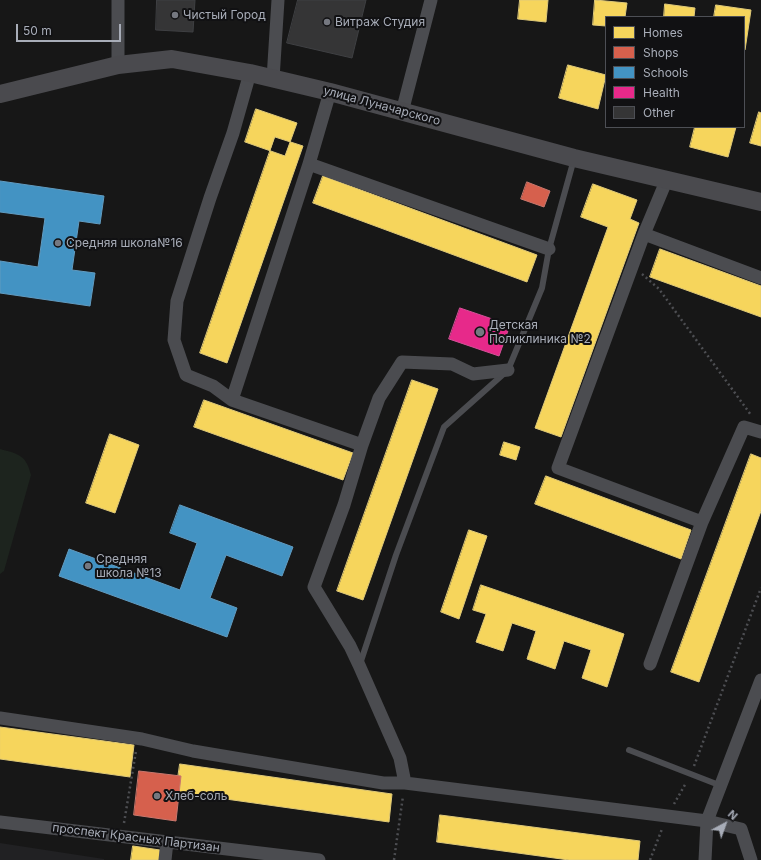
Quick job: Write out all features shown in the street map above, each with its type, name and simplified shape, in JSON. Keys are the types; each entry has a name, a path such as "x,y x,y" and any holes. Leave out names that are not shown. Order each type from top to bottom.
{"street":[{"path":"118,0 118,65"},
{"path":"273,79 278,0"},
{"path":"402,112 431,0"},
{"name":"улица Луначарского","path":"0,94 118,65 172,59 250,73 330,92 574,158 761,202"},
{"path":"250,73 234,134 210,198 177,301 174,340 186,375 212,386 232,400 362,445"},
{"path":"232,400 309,164 330,92"},
{"path":"309,164 549,249"},
{"path":"667,180 644,234 558,468 702,522"},
{"path":"644,234 761,278"},
{"path":"405,783 400,758 360,665 314,587 344,505 378,398 402,362 452,364 473,374 508,370"},
{"path":"650,664 702,522 744,427 761,432"},
{"path":"705,860 706,821 761,680"},
{"path":"0,718 138,739 193,751 383,783 405,783 706,821 741,828 751,860"},
{"name":"проспект Красных Партизан","path":"0,822 319,860"},
{"path":"165,860 167,842"}],"lane":[{"path":"360,665 396,556 444,427 508,370 542,288 549,249 574,158"},
{"path":"629,750 719,785"}],"path":[{"path":"633,265 659,289 752,416"},
{"path":"650,860 667,815 691,774 761,588"},
{"path":"122,837 138,739"},
{"path":"394,860 405,783"}],"shaded area":[{"path":"0,449 21,456 27,463 31,475 4,571 0,574"},
{"path":"0,843 104,859 104,860 0,860"}],"building: Homes":[{"path":"520,0 548,0 546,22 518,19"},
{"path":"595,0 627,3 625,16 605,16 605,26 593,25"},
{"path":"665,4 695,8 694,16 664,16"},
{"path":"716,5 751,10 745,50 745,16 714,16"},
{"path":"568,65 605,75 598,109 559,98"},
{"path":"256,109 297,123 285,156 245,142"},
{"path":"759,112 761,113 761,146 750,143"},
{"path":"695,128 736,128 728,157 690,147"},
{"path":"275,137 303,146 227,363 200,353"},
{"path":"323,176 537,255 527,282 313,203"},
{"path":"593,184 637,200 630,219 639,223 561,437 535,428 608,227 581,217"},
{"path":"660,249 761,286 761,317 650,277"},
{"path":"412,380 438,389 363,600 337,591"},
{"path":"204,400 353,453 343,480 194,427"},
{"path":"110,434 139,445 115,513 86,503"},
{"path":"504,442 520,447 516,460 500,455"},
{"path":"751,454 761,458 761,511 699,682 671,672"},
{"path":"546,476 691,530 681,559 535,504"},
{"path":"469,530 487,536 459,619 441,612"},
{"path":"481,585 624,634 607,687 582,678 591,650 564,641 555,669 527,659 536,631 512,623 503,651 476,642 486,614 473,610"},
{"path":"0,727 134,745 130,777 0,759"},
{"path":"180,764 392,794 389,822 176,792"},
{"path":"440,815 640,841 638,860 569,860 437,842"},
{"path":"133,846 160,850 159,860 131,860"}],"building: Shops":[{"path":"527,182 550,191 544,207 521,199"},
{"name":"Хлеб-соль","path":"139,771 181,776 176,821 134,815"}],"building: Schools":[{"name":"Средняя школа№16","path":"0,181 104,196 100,224 79,221 72,270 95,273 90,306 0,293 0,261 38,267 45,218 0,212"},
{"name":"Средняя школа №13","path":"180,505 293,547 282,576 226,555 210,598 237,608 227,637 59,576 69,549 180,590 197,543 170,533"}],"building: Health":[{"name":"Детская Поликлиника №2","path":"460,308 510,325 499,356 449,339"}],"building: Other":[{"name":"Чистый Город","path":"157,0 195,0 193,32 156,30"},
{"name":"Витраж Студия","path":"298,0 366,0 352,58 287,43"}],"place":[{"name":"Чистый Город","path":"175,15"},
{"name":"Витраж Студия","path":"327,22"},
{"name":"Средняя школа№16","path":"58,243"},
{"name":"Детская Поликлиника №2","path":"480,332"},
{"name":"Средняя школа №13","path":"88,566"},
{"name":"Хлеб-соль","path":"157,796"}]}
